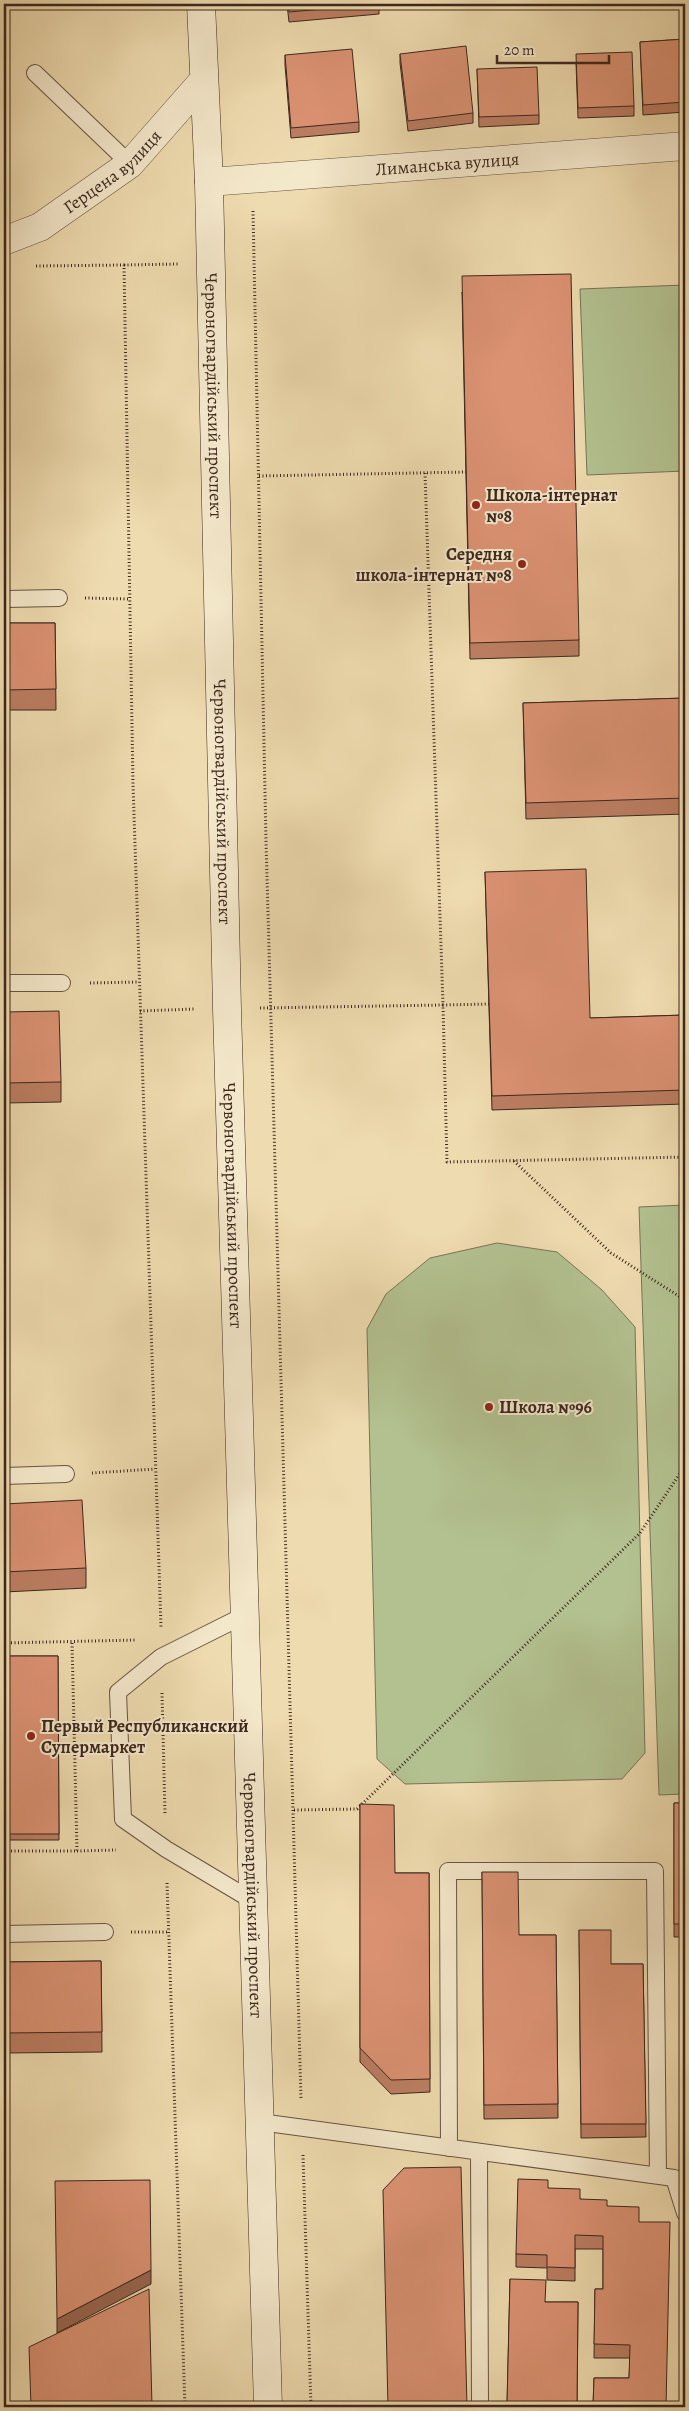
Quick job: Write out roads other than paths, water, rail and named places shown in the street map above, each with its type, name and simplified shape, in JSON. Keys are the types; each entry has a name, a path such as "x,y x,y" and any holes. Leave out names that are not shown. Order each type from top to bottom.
{"main road":[{"name":"Червоногвардійський проспект","path":"201,4 209,182 227,1008 268,2407"},
{"name":"Герцена вулиця","path":"4,241 40,227 130,164 203,81"},
{"name":"Лиманська вулиця","path":"209,182 685,146"}],"lane":[{"path":"35,73 130,164"},
{"path":"4,599 59,598"},
{"path":"4,983 62,983"},
{"path":"4,1476 66,1474"},
{"path":"245,1615 161,1657 118,1692 123,1819 166,1849 253,1901"},
{"path":"449,2148 448,1871 655,1871 658,2176"},
{"path":"4,1934 105,1932"},
{"path":"260,2122 674,2178 685,2213"},
{"path":"479,2152 480,2407"}],"place":[{"name":"Школа-інтернат №8","path":"476,505"},
{"name":"Середня школа-інтернат №8","path":"522,564"},
{"name":"Школа №96","path":"489,1407"},
{"name":"Первый Республиканский Супермаркет","path":"31,1736"}]}
